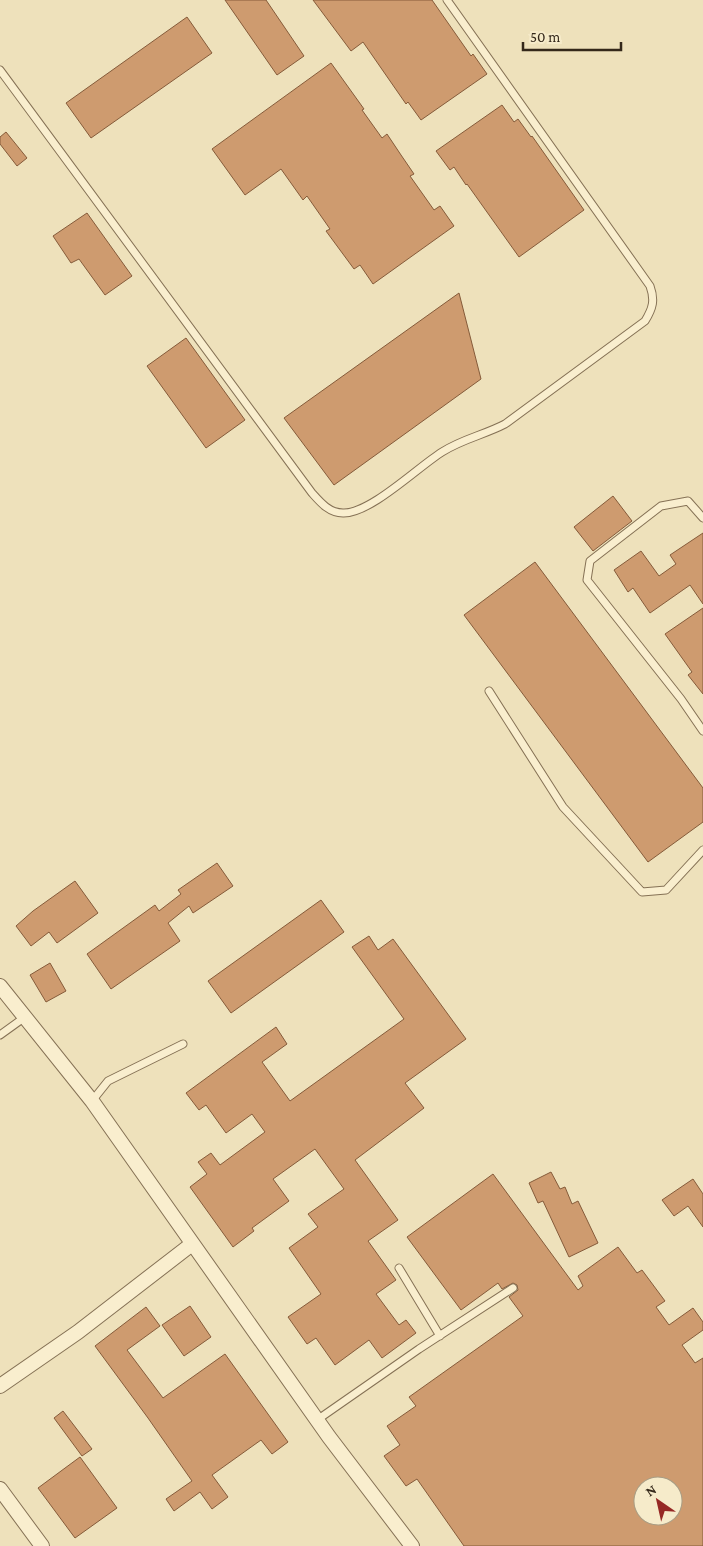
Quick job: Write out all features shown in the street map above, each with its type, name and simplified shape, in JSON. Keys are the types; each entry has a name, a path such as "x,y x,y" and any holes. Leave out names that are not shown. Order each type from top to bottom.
{"street":[{"path":"0,986 92,1101 317,1420 412,1546"},
{"path":"0,1386 78,1332 192,1244"},
{"path":"0,1488 42,1546"}],"lane":[{"path":"0,70 312,493 332,511 342,513 353,512 371,504 455,444 505,424 645,321 653,304 650,286 447,0"},
{"path":"703,518 688,501 661,506 590,561 587,580 681,699 703,731"},
{"path":"489,691 563,807 642,892 666,890 703,850"},
{"path":"0,1035 25,1017"},
{"path":"92,1101 108,1081 183,1044"},
{"path":"399,1268 440,1336"},
{"path":"317,1420 513,1288"}],"building":[{"path":"225,0 266,0 304,56 277,75"},
{"path":"313,0 432,0 471,56 473,54 487,74 421,120 408,102 406,104 363,42 351,51"},
{"path":"187,17 212,53 91,138 66,103"},
{"path":"331,63 382,138 387,134 414,174 410,176 434,210 440,206 454,226 373,284 360,265 354,269 326,231 330,229 307,196 303,200 281,169 245,195 212,149"},
{"path":"502,105 514,122 518,119 532,136 584,210 519,257 454,167 450,170 436,151"},
{"path":"6,132 27,158 17,166 0,144 0,137"},
{"path":"87,213 132,276 105,295 79,259 71,263 53,236"},
{"path":"459,293 481,379 334,485 284,418"},
{"path":"186,338 245,420 206,448 147,366"},
{"path":"613,496 632,521 593,551 574,527"},
{"path":"703,533 703,604 690,585 650,613 633,588 628,592 614,570 641,551 659,576 676,564 670,555"},
{"path":"535,562 703,788 703,822 648,862 464,615"},
{"path":"703,608 703,694 688,675 692,672 665,634"},
{"path":"217,863 233,886 193,913 189,906 168,923 180,941 111,989 87,954 155,905 159,911 181,894 178,890"},
{"path":"75,881 98,913 57,943 49,932 31,946 16,926 33,911"},
{"path":"321,900 344,932 231,1013 208,981"},
{"path":"369,936 378,950 393,939 466,1039 405,1083 424,1108 355,1160 398,1220 368,1241 396,1280 376,1294 399,1325 406,1320 416,1333 382,1358 369,1340 335,1365 316,1338 307,1344 288,1317 321,1294 289,1248 318,1227 308,1214 344,1189 315,1149 273,1179 289,1201 252,1228 254,1231 233,1247 190,1187 207,1174 198,1162 211,1153 220,1165 265,1132 252,1114 226,1133 206,1105 199,1110 186,1093 276,1027 287,1044 262,1062 290,1101 404,1019 352,947"},
{"path":"50,963 66,991 46,1002 30,975"},
{"path":"551,1172 560,1189 565,1187 572,1204 578,1201 598,1243 569,1257 543,1201 538,1203 529,1183"},
{"path":"493,1174 578,1290 583,1286 578,1276 618,1247 637,1273 642,1270 665,1301 656,1307 669,1325 693,1308 703,1322 703,1330 682,1345 695,1363 703,1358 703,1546 464,1546 417,1479 406,1486 384,1456 400,1445 387,1426 416,1406 409,1397 523,1316 509,1297 518,1290 517,1285 513,1283 502,1289 498,1283 461,1310 407,1237"},
{"path":"693,1179 703,1194 703,1227 688,1206 674,1216 662,1200"},
{"path":"190,1306 211,1337 184,1356 162,1325"},
{"path":"146,1307 160,1326 127,1350 163,1398 225,1354 288,1442 272,1454 261,1440 212,1475 228,1497 212,1509 200,1492 174,1511 166,1499 192,1481 95,1346"},
{"path":"63,1411 92,1449 82,1456 54,1418"},
{"path":"80,1457 117,1508 75,1538 38,1488"}]}
